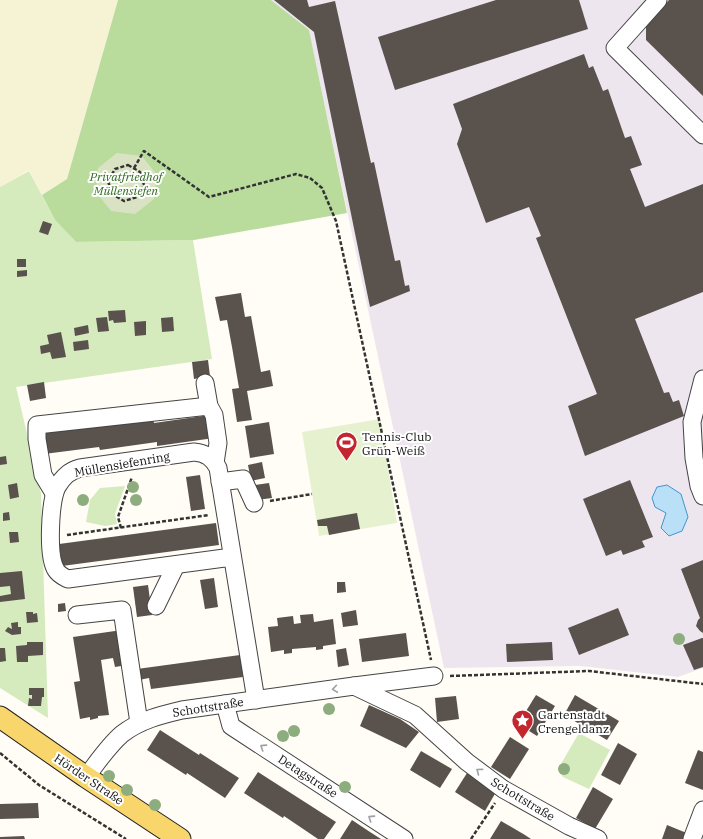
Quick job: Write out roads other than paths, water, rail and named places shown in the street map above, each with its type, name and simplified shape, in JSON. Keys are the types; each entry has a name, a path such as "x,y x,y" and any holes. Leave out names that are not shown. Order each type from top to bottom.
{"main road":[{"name":"Hörder Straße","path":"0,717 86,777 180,839"}],"street":[{"path":"658,0 614,48 703,136"},
{"path":"703,379 692,422 694,458 699,486 703,496"},
{"path":"205,383 209,406 214,416 218,442 216,463 226,513 256,700"},
{"path":"54,493 43,475 37,439 37,425 209,406"},
{"name":"Müllensiefenring","path":"216,463 212,458 204,454 194,452 73,470 61,481 54,493 51,521 51,550 55,570 63,577 68,579 232,557"},
{"path":"220,482 243,479 254,503"},
{"path":"156,606 176,565"},
{"path":"77,616 122,610 139,723"},
{"name":"Schottstraße","path":"86,777 122,734 139,723 160,715 226,704 434,676"},
{"name":"Schottstraße","path":"354,686 415,715 467,762 503,789 569,826 598,839"},
{"name":"Detagstraße","path":"226,704 231,726 404,839"},
{"path":"692,839 703,810"}],"water":[{"path":"667,485 681,494 688,517 682,531 669,536 661,528 666,513 655,507 652,498 657,487"}],"place":[{"name":"Tennis-Club Grün-Weiß","path":"347,462"},
{"name":"Gartenstadt Crengeldanz","path":"523,740"}],"park label":[{"name":"Privatfriedhof Müllensiefen","path":"126,183"}]}
